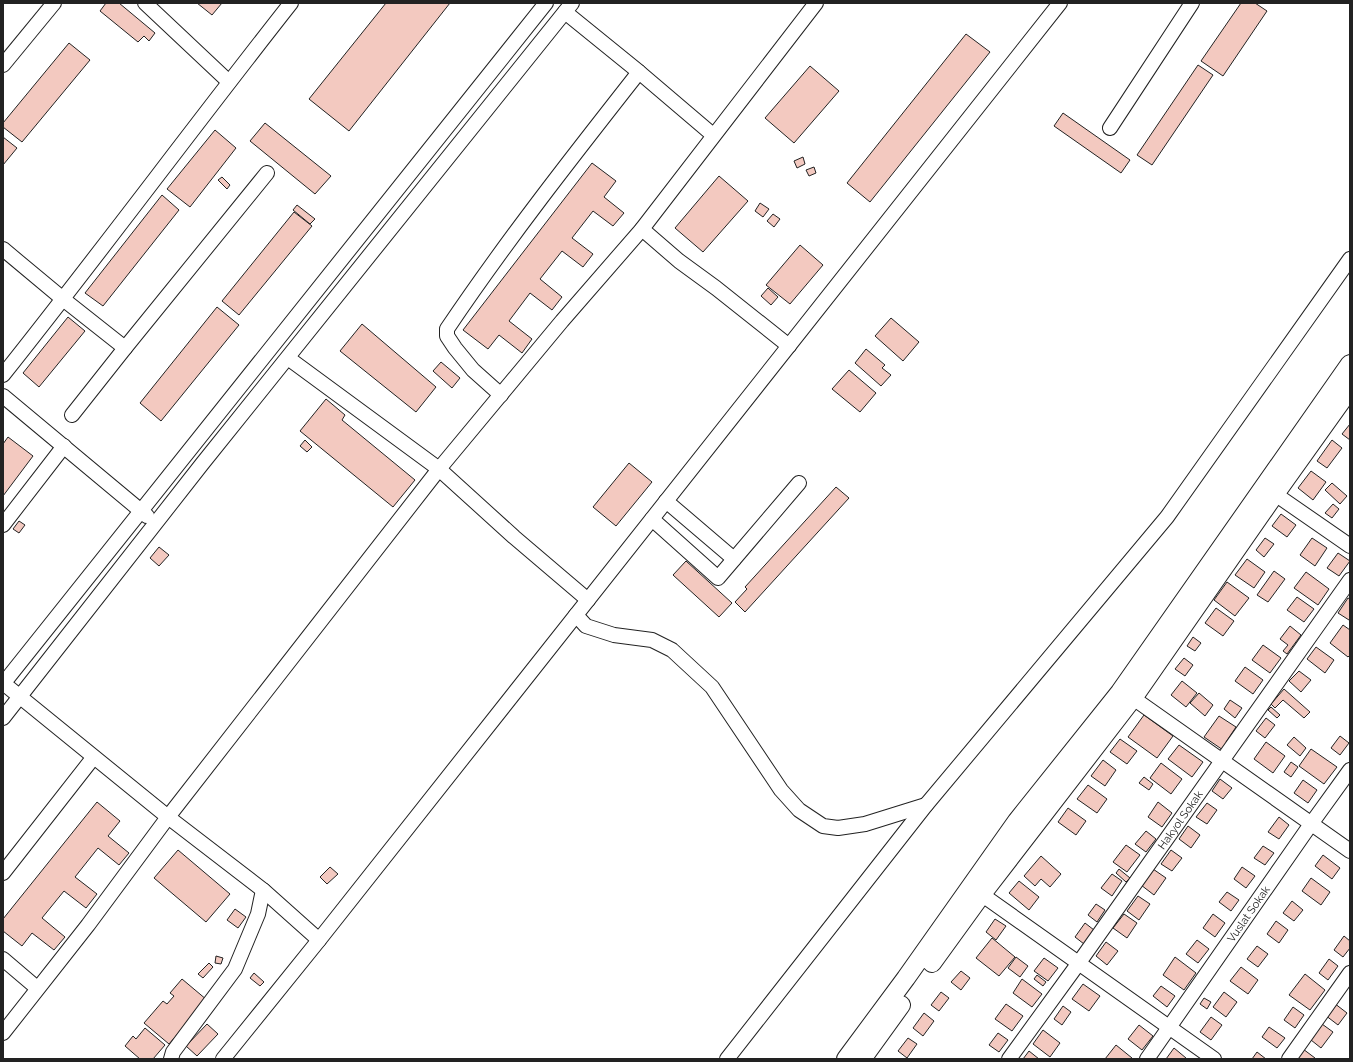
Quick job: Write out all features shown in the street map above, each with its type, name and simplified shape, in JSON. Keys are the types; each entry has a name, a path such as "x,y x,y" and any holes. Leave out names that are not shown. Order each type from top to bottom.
{"main road":[{"path":"846,1059 906,978 1127,695 1269,491 1350,364"},
{"path":"1269,491 1350,389"},
{"path":"862,1059 976,890"}],"street":[{"path":"3,65 54,3"},
{"path":"145,3 229,82"},
{"path":"3,375 291,3"},
{"path":"319,940 263,890 168,818 3,683 546,3"},
{"path":"3,1033 439,469 562,321 642,229 816,3"},
{"path":"223,1059 319,940 1060,3"},
{"path":"1110,128 1192,3"},
{"path":"3,718 156,523 568,8 639,72 713,135"},
{"path":"501,395 473,370 455,348 447,336 447,329 472,292 545,193 639,72"},
{"path":"72,415 267,173"},
{"path":"642,229 679,261 716,288 789,346"},
{"path":"3,248 63,299 125,348"},
{"path":"727,1059 926,805 1167,517 1350,259"},
{"path":"288,358 439,469 514,537 588,600"},
{"path":"3,396 64,446 140,512 156,523"},
{"path":"3,525 64,446"},
{"path":"652,519 718,578 799,483"},
{"path":"1269,491 1350,546"},
{"path":"666,501 734,559"},
{"name":"Hakyol Sokak","path":"1009,1059 1350,580"},
{"path":"576,615 586,626 614,635 652,640 672,650 712,687 781,790 800,810 823,826 838,828 865,824 926,805"},
{"path":"1127,695 1350,851"},
{"path":"3,873 93,758"},
{"name":"Vuslat Sokak","path":"1147,1059 1350,770"},
{"path":"171,1059 173,1052 235,969 258,914 263,890"},
{"path":"976,890 1078,964 1214,1059"},
{"path":"3,959 37,988"},
{"path":"1289,1059 1350,973"}],"building":[{"path":"106,3 119,3 155,33 149,41 144,36 138,42 100,11"},
{"path":"197,3 222,3 212,15"},
{"path":"386,3 450,3 349,131 309,99"},
{"path":"1241,3 1255,3 1267,11 1223,76 1201,61"},
{"path":"966,34 990,52 870,202 847,183"},
{"path":"69,43 90,60 22,142 3,127 3,123"},
{"path":"1198,65 1213,75 1152,165 1137,155"},
{"path":"810,66 839,91 794,143 765,118"},
{"path":"1063,113 1130,160 1121,173 1054,126"},
{"path":"265,123 331,176 315,194 250,141"},
{"path":"215,130 236,148 190,207 167,189"},
{"path":"3,137 17,148 3,165"},
{"path":"803,157 805,164 797,168 794,161"},
{"path":"592,163 616,181 604,197 624,213 613,226 593,211 572,238 593,254 583,267 562,251 540,279 562,297 552,310 530,293 509,321 532,339 522,353 499,335 488,349 463,330"},
{"path":"814,167 816,173 809,176 806,170"},
{"path":"719,176 748,201 703,252 675,228"},
{"path":"222,177 230,185 227,189 218,180"},
{"path":"162,195 179,210 103,306 85,293"},
{"path":"760,203 769,209 763,217 755,211"},
{"path":"297,205 315,219 310,224 293,210"},
{"path":"294,212 312,226 239,315 222,301"},
{"path":"773,214 780,219 774,227 767,221"},
{"path":"800,245 823,265 790,304 766,285"},
{"path":"768,288 778,297 771,305 761,296"},
{"path":"217,307 239,325 161,421 140,403"},
{"path":"68,317 85,331 39,387 23,373"},
{"path":"891,318 919,342 903,361 875,336"},
{"path":"362,324 436,387 416,412 340,351"},
{"path":"866,349 885,365 882,368 891,375 881,386 855,363"},
{"path":"441,362 460,378 452,388 433,371"},
{"path":"849,370 876,393 860,412 832,389"},
{"path":"326,399 345,415 342,420 415,480 393,507 300,431"},
{"path":"1350,424 1350,440 1342,434"},
{"path":"8,437 33,456 3,496 3,444"},
{"path":"305,440 312,447 307,452 300,446"},
{"path":"1332,440 1342,448 1327,468 1317,461"},
{"path":"629,463 652,482 616,526 593,507"},
{"path":"1311,471 1326,482 1313,500 1298,488"},
{"path":"1332,483 1347,496 1340,504 1325,490"},
{"path":"836,487 849,498 745,612 735,602 747,589 745,587"},
{"path":"1333,504 1339,509 1332,518 1325,513"},
{"path":"1281,514 1296,525 1287,537 1272,526"},
{"path":"19,521 25,525 19,533 13,529"},
{"path":"1265,538 1274,544 1264,557 1256,550"},
{"path":"1312,538 1327,548 1315,566 1300,555"},
{"path":"159,547 169,555 159,566 150,558"},
{"path":"1338,553 1350,561 1339,576 1327,568"},
{"path":"1247,559 1265,572 1254,588 1235,575"},
{"path":"686,561 732,603 719,617 673,575"},
{"path":"1274,571 1285,579 1268,602 1257,595"},
{"path":"1306,572 1329,589 1318,605 1294,588"},
{"path":"1227,582 1249,598 1235,616 1214,600"},
{"path":"1297,597 1314,609 1304,622 1287,610"},
{"path":"1348,598 1350,599 1349,620 1338,613"},
{"path":"1216,608 1234,621 1223,636 1205,623"},
{"path":"1343,625 1350,630 1350,655 1348,657 1330,643"},
{"path":"1290,626 1301,635 1287,654 1283,651 1288,645 1280,639"},
{"path":"1193,637 1201,643 1195,651 1187,646"},
{"path":"1263,645 1281,658 1270,673 1252,660"},
{"path":"1316,647 1334,660 1325,673 1307,659"},
{"path":"1184,658 1193,665 1185,676 1175,669"},
{"path":"1245,667 1263,680 1253,694 1235,681"},
{"path":"1299,671 1311,680 1301,692 1289,681"},
{"path":"1182,681 1197,693 1186,707 1171,695"},
{"path":"1284,689 1310,712 1304,718 1283,700 1275,708 1271,704"},
{"path":"1199,693 1213,705 1205,716 1190,703"},
{"path":"1230,700 1242,708 1235,718 1224,709"},
{"path":"1271,707 1280,715 1277,718 1268,710"},
{"path":"1144,715 1173,736 1157,758 1128,737"},
{"path":"1219,716 1236,727 1226,742 1228,744 1223,750 1204,737"},
{"path":"1266,718 1275,725 1265,738 1256,731"},
{"path":"1340,736 1349,743 1340,755 1331,748"},
{"path":"1294,737 1306,748 1300,756 1287,745"},
{"path":"1120,739 1137,751 1127,764 1110,752"},
{"path":"1266,742 1285,756 1273,773 1254,759"},
{"path":"1179,745 1203,762 1192,777 1168,759"},
{"path":"1311,749 1337,767 1324,784 1299,766"},
{"path":"1103,760 1116,770 1105,786 1091,776"},
{"path":"1291,762 1298,767 1291,777 1284,772"},
{"path":"1161,763 1182,779 1171,794 1150,778"},
{"path":"1144,777 1153,784 1149,790 1139,783"},
{"path":"1220,779 1232,788 1223,799 1212,791"},
{"path":"1303,780 1317,790 1308,803 1294,793"},
{"path":"1088,785 1107,799 1097,813 1077,799"},
{"path":"97,802 120,821 108,836 129,853 119,865 98,848 75,877 97,894 86,908 64,891 42,918 65,937 54,950 32,933 22,946 3,931 3,919"},
{"path":"1158,802 1172,813 1162,827 1148,817"},
{"path":"1207,803 1217,810 1207,824 1196,817"},
{"path":"1068,808 1086,821 1076,835 1058,822"},
{"path":"1279,817 1289,825 1279,839 1268,832"},
{"path":"1188,826 1200,835 1191,848 1179,839"},
{"path":"1146,831 1156,839 1146,852 1135,844"},
{"path":"1126,845 1140,855 1127,872 1113,862"},
{"path":"1263,846 1274,853 1265,865 1254,858"},
{"path":"178,850 230,894 206,922 154,878"},
{"path":"1171,850 1182,858 1172,871 1161,864"},
{"path":"1323,855 1340,868 1332,879 1315,866"},
{"path":"1041,856 1061,874 1050,887 1041,879 1035,886 1024,876"},
{"path":"330,867 338,874 327,884 320,877"},
{"path":"1242,867 1255,876 1246,888 1234,879"},
{"path":"1119,869 1130,878 1126,882 1116,873"},
{"path":"1153,869 1166,878 1154,895 1141,885"},
{"path":"1112,874 1122,881 1112,896 1101,888"},
{"path":"1311,878 1330,892 1321,905 1302,891"},
{"path":"1019,881 1039,897 1029,910 1009,893"},
{"path":"1227,892 1239,900 1231,911 1219,902"},
{"path":"1138,896 1150,904 1139,920 1127,911"},
{"path":"1292,901 1303,910 1294,921 1283,913"},
{"path":"1096,904 1105,910 1097,922 1088,915"},
{"path":"235,909 246,917 238,928 227,920"},
{"path":"1124,914 1137,923 1127,938 1113,928"},
{"path":"1213,914 1225,923 1215,937 1203,928"},
{"path":"995,919 1006,926 996,940 986,932"},
{"path":"1276,921 1288,930 1279,943 1267,934"},
{"path":"1085,923 1094,930 1084,944 1075,937"},
{"path":"1344,936 1350,941 1350,948 1343,957 1334,950"},
{"path":"992,938 1015,957 999,976 976,958"},
{"path":"1197,940 1209,949 1198,963 1186,954"},
{"path":"1106,942 1118,951 1107,965 1096,956"},
{"path":"1257,946 1268,954 1258,967 1247,959"},
{"path":"216,956 223,958 221,964 215,963"},
{"path":"1016,957 1028,966 1020,977 1008,968"},
{"path":"1175,957 1196,973 1184,990 1163,975"},
{"path":"1044,958 1058,968 1048,981 1034,971"},
{"path":"1329,959 1338,966 1328,980 1319,973"},
{"path":"209,963 213,967 203,978 198,974"},
{"path":"1241,967 1258,980 1248,994 1230,981"},
{"path":"961,971 970,978 961,990 951,982"},
{"path":"254,973 264,982 260,986 250,978"},
{"path":"1305,974 1325,990 1310,1010 1289,995"},
{"path":"1037,975 1046,982 1043,986 1034,979"},
{"path":"182,979 207,1000 169,1044 144,1023 163,1001 167,1004 174,996 170,993"},
{"path":"1022,979 1042,994 1032,1007 1013,993"},
{"path":"1083,984 1100,996 1089,1011 1072,999"},
{"path":"1161,986 1175,996 1167,1007 1153,996"},
{"path":"941,992 949,998 939,1011 931,1005"},
{"path":"1224,992 1237,1002 1226,1017 1213,1007"},
{"path":"1204,998 1211,1002 1207,1009 1200,1004"},
{"path":"1334,1003 1347,1013 1338,1025 1325,1015"},
{"path":"1006,1004 1023,1016 1012,1031 995,1019"},
{"path":"1063,1006 1071,1012 1062,1025 1054,1019"},
{"path":"1293,1007 1304,1015 1295,1028 1284,1020"},
{"path":"924,1013 934,1021 923,1036 913,1028"},
{"path":"1211,1017 1222,1025 1211,1040 1200,1032"},
{"path":"207,1024 218,1034 197,1056 186,1046"},
{"path":"1322,1024 1333,1032 1321,1048 1311,1040"},
{"path":"1139,1025 1153,1036 1142,1050 1128,1039"},
{"path":"1269,1027 1285,1038 1277,1048 1262,1037"},
{"path":"145,1028 165,1045 153,1059 140,1059 125,1046 133,1036 136,1039"},
{"path":"1043,1030 1060,1043 1050,1057 1033,1044"},
{"path":"998,1033 1008,1040 999,1052 989,1045"},
{"path":"908,1038 917,1044 907,1058 898,1051"},
{"path":"1116,1045 1132,1058 1105,1059"},
{"path":"1174,1048 1186,1058 1166,1059"},
{"path":"1303,1049 1315,1058 1296,1059"},
{"path":"1029,1051 1039,1059 1023,1059"},
{"path":"1257,1052 1266,1059 1252,1059"}]}
